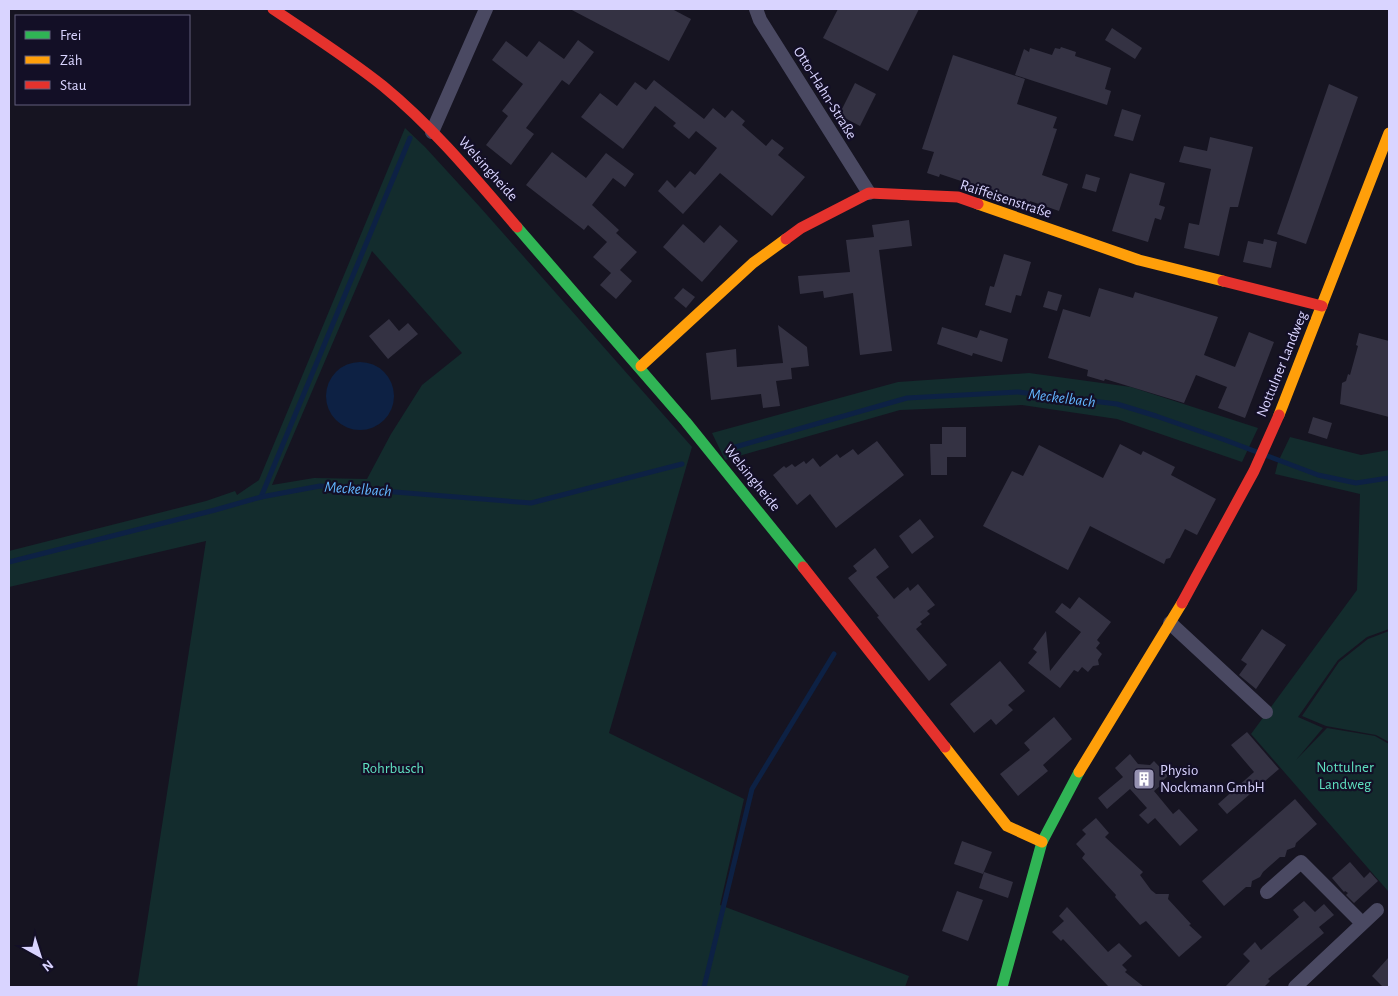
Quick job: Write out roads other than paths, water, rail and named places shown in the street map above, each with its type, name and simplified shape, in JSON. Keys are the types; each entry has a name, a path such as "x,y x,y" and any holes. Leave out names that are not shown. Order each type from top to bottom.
{"street":[{"name":"Welsingheide","path":"272,9 358,67 396,98 432,132 641,366 735,481 1007,826 1042,842"},
{"path":"432,132 486,9"},
{"name":"Otto-Hahn-Straße","path":"756,9 760,20 869,193"},
{"name":"Nottulner Landweg","path":"1002,987 1042,842 1073,781 1192,587 1256,467 1304,354 1389,133"},
{"name":"Raiffeisenstraße","path":"641,366 753,262 801,228 869,193 958,197 1139,260 1322,306"},
{"path":"1170,623 1266,712"},
{"path":"1267,892 1302,862 1362,923"},
{"path":"1296,987 1377,910"}],"water":[{"path":"360,362 373,365 384,372 391,383 394,396 391,409 384,420 373,427 360,430 347,427 336,420 329,409 326,396 329,383 336,372 347,365"}],"waterway":[{"path":"261,497 410,138"},
{"name":"Meckelbach","path":"728,449 907,398 1018,392 1117,404 1225,440 1318,475 1356,483 1389,478"},
{"name":"Meckelbach","path":"9,562 261,497 320,486 531,503 682,464"},
{"path":"704,987 752,789 834,654"}],"place":[{"name":"Physio Nockmann GmbH","path":"1144,779"}],"park label":[{"name":"Rohrbusch","path":"393,768"}]}
